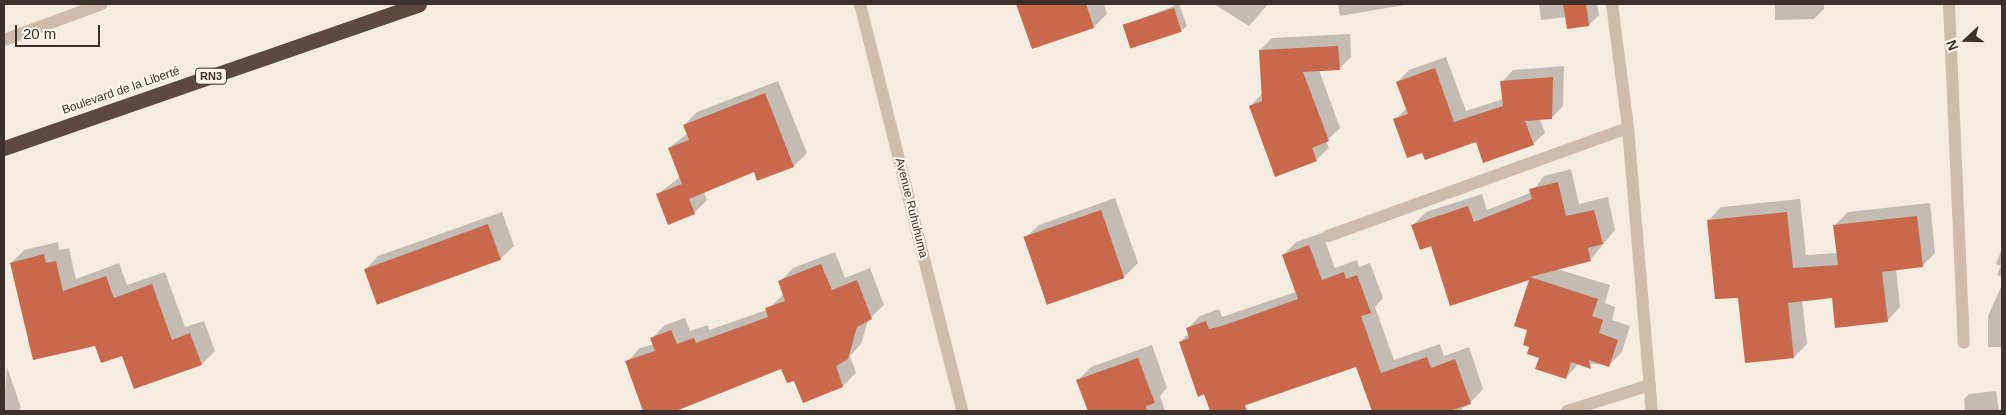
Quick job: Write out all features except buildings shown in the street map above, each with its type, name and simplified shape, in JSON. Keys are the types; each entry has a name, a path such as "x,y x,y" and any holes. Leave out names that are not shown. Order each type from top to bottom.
{"highway":[{"name":"Boulevard de la Liberté","path":"4,148 419,4"}],"street":[{"path":"4,40 102,4"},
{"name":"Avenue Ruhuhuma","path":"860,4 962,411"},
{"path":"1612,4 1628,128 1652,411"},
{"path":"1949,4 1964,343"},
{"path":"1328,236 1628,128"},
{"path":"1568,411 1650,386"}]}
